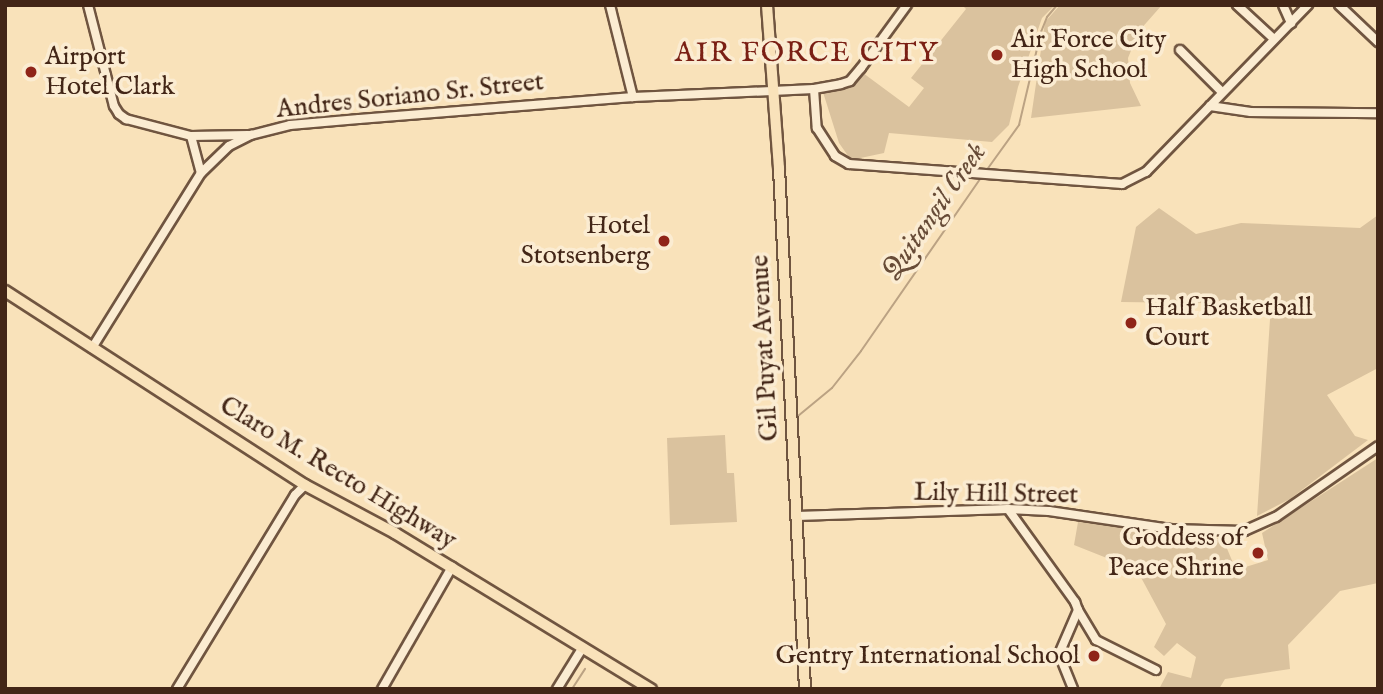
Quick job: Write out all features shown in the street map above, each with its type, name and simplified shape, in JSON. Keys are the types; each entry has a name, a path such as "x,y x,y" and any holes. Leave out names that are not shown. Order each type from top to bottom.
{"main road":[{"name":"Gil Puyat Avenue","path":"767,5 774,90 805,689"},
{"name":"Claro M. Recto Highway","path":"5,291 305,485 452,567 651,689"}],"street":[{"path":"88,5 119,114 126,119 191,136 251,135"},
{"path":"610,5 633,97"},
{"name":"Andres Soriano Sr. Street","path":"92,348 201,173 229,146 251,135 290,125 633,97 814,89 850,80 907,5"},
{"path":"1237,5 1274,40"},
{"path":"1283,5 1291,23"},
{"path":"814,89 817,128 835,156 844,162 1122,184 1146,172 1308,5"},
{"path":"1339,5 1378,41"},
{"path":"1180,50 1222,92"},
{"path":"1210,106 1251,112 1378,113"},
{"path":"191,136 201,173"},
{"name":"Lily Hill Street","path":"797,516 1008,509 1049,511 1171,529 1244,531 1276,517 1378,446"},
{"path":"177,689 295,495 305,485"},
{"path":"1008,509 1042,553 1090,632 1106,647 1156,670"},
{"path":"382,689 452,567"},
{"path":"1073,689 1059,654 1078,610"},
{"path":"557,689 583,647"}],"shaded area":[{"path":"962,5 1055,5 1042,18 1018,87 1009,125 992,142 889,133 884,153 851,160 839,143 822,89 846,89 863,73 909,107 924,88 911,78 966,9"},
{"path":"1060,5 1162,5 1139,31 1128,58 1130,83 1141,106 1031,118 1045,22"},
{"path":"1159,208 1196,234 1241,223 1360,228 1378,215 1378,368 1327,395 1355,436 1368,440 1290,499 1257,516 1271,304 1121,302 1136,227"},
{"path":"725,435 727,473 734,473 737,522 670,525 667,438"},
{"path":"1378,458 1378,583 1340,591 1288,645 1290,669 1225,679 1219,689 1159,689 1168,672 1191,678 1196,657 1177,643 1164,656 1154,647 1166,624 1137,570 1074,545 1078,522 1223,539 1236,570 1268,560 1262,533"}],"waterway":[{"name":"Quitangil Creek","path":"986,171 1019,125 1041,32 1047,17 1057,5"},
{"name":"Quitangil Creek","path":"798,416 832,388 861,351 981,178"},
{"name":"Quitangil Creek","path":"572,689 585,669"}],"place":[{"name":"Air Force City High School","path":"997,55"},
{"name":"Airport Hotel Clark","path":"31,72"},
{"name":"Hotel Stotsenberg","path":"664,241"},
{"name":"Half Basketball Court","path":"1131,323"},
{"name":"Goddess of Peace Shrine","path":"1258,553"},
{"name":"Gentry International School","path":"1094,656"}],"district":[{"name":"AIR FORCE CITY","path":"807,54"}]}
